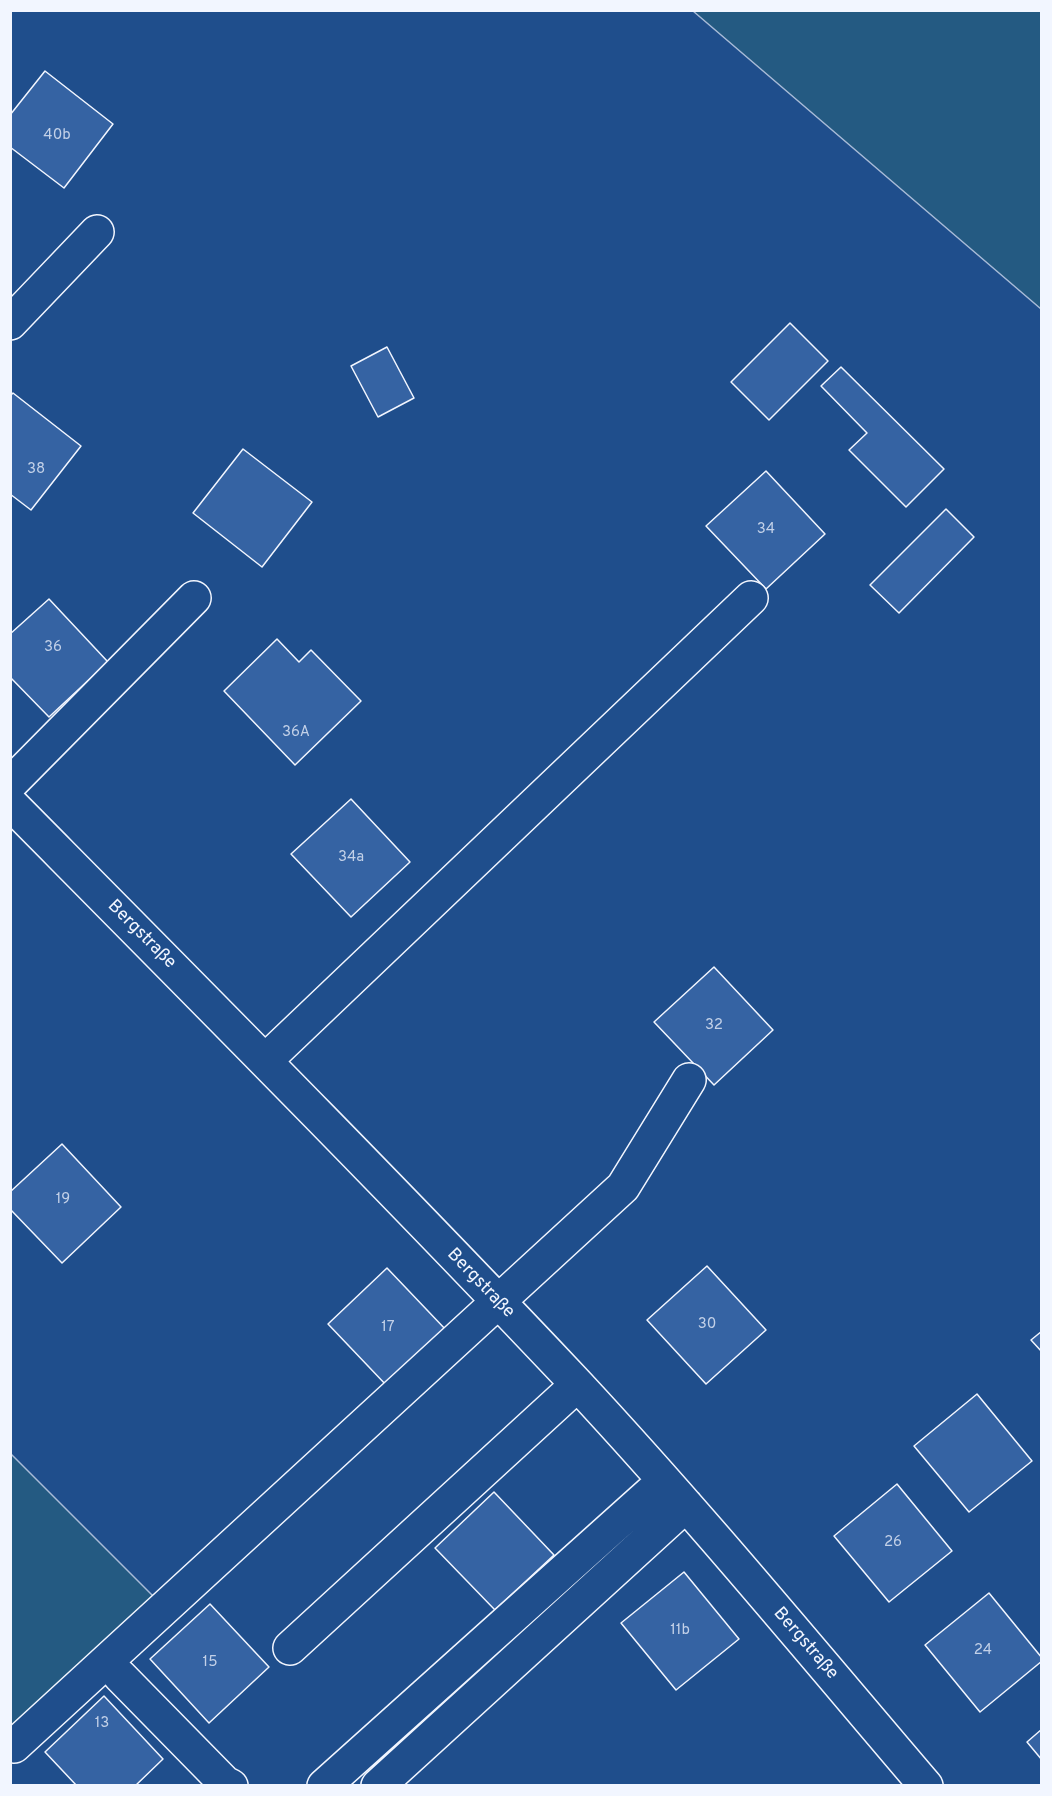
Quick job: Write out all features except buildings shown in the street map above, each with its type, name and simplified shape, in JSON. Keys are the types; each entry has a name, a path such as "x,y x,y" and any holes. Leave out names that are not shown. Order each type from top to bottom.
{"street":[{"path":"10,323 97,232"},
{"path":"10,784 194,598"},
{"path":"265,1061 751,598"},
{"name":"Bergstraße","path":"10,803 265,1061 577,1385 686,1505 926,1785"},
{"path":"14,1746 624,1187 688,1080"},
{"path":"290,1648 577,1385"},
{"path":"324,1785 664,1481"},
{"path":"378,1785 686,1505"},
{"path":"120,1676 225,1783 231,1785"}],"shaded area":[{"path":"693,11 1041,11 1041,309"},
{"path":"11,1454 155,1598 11,1736"}]}
